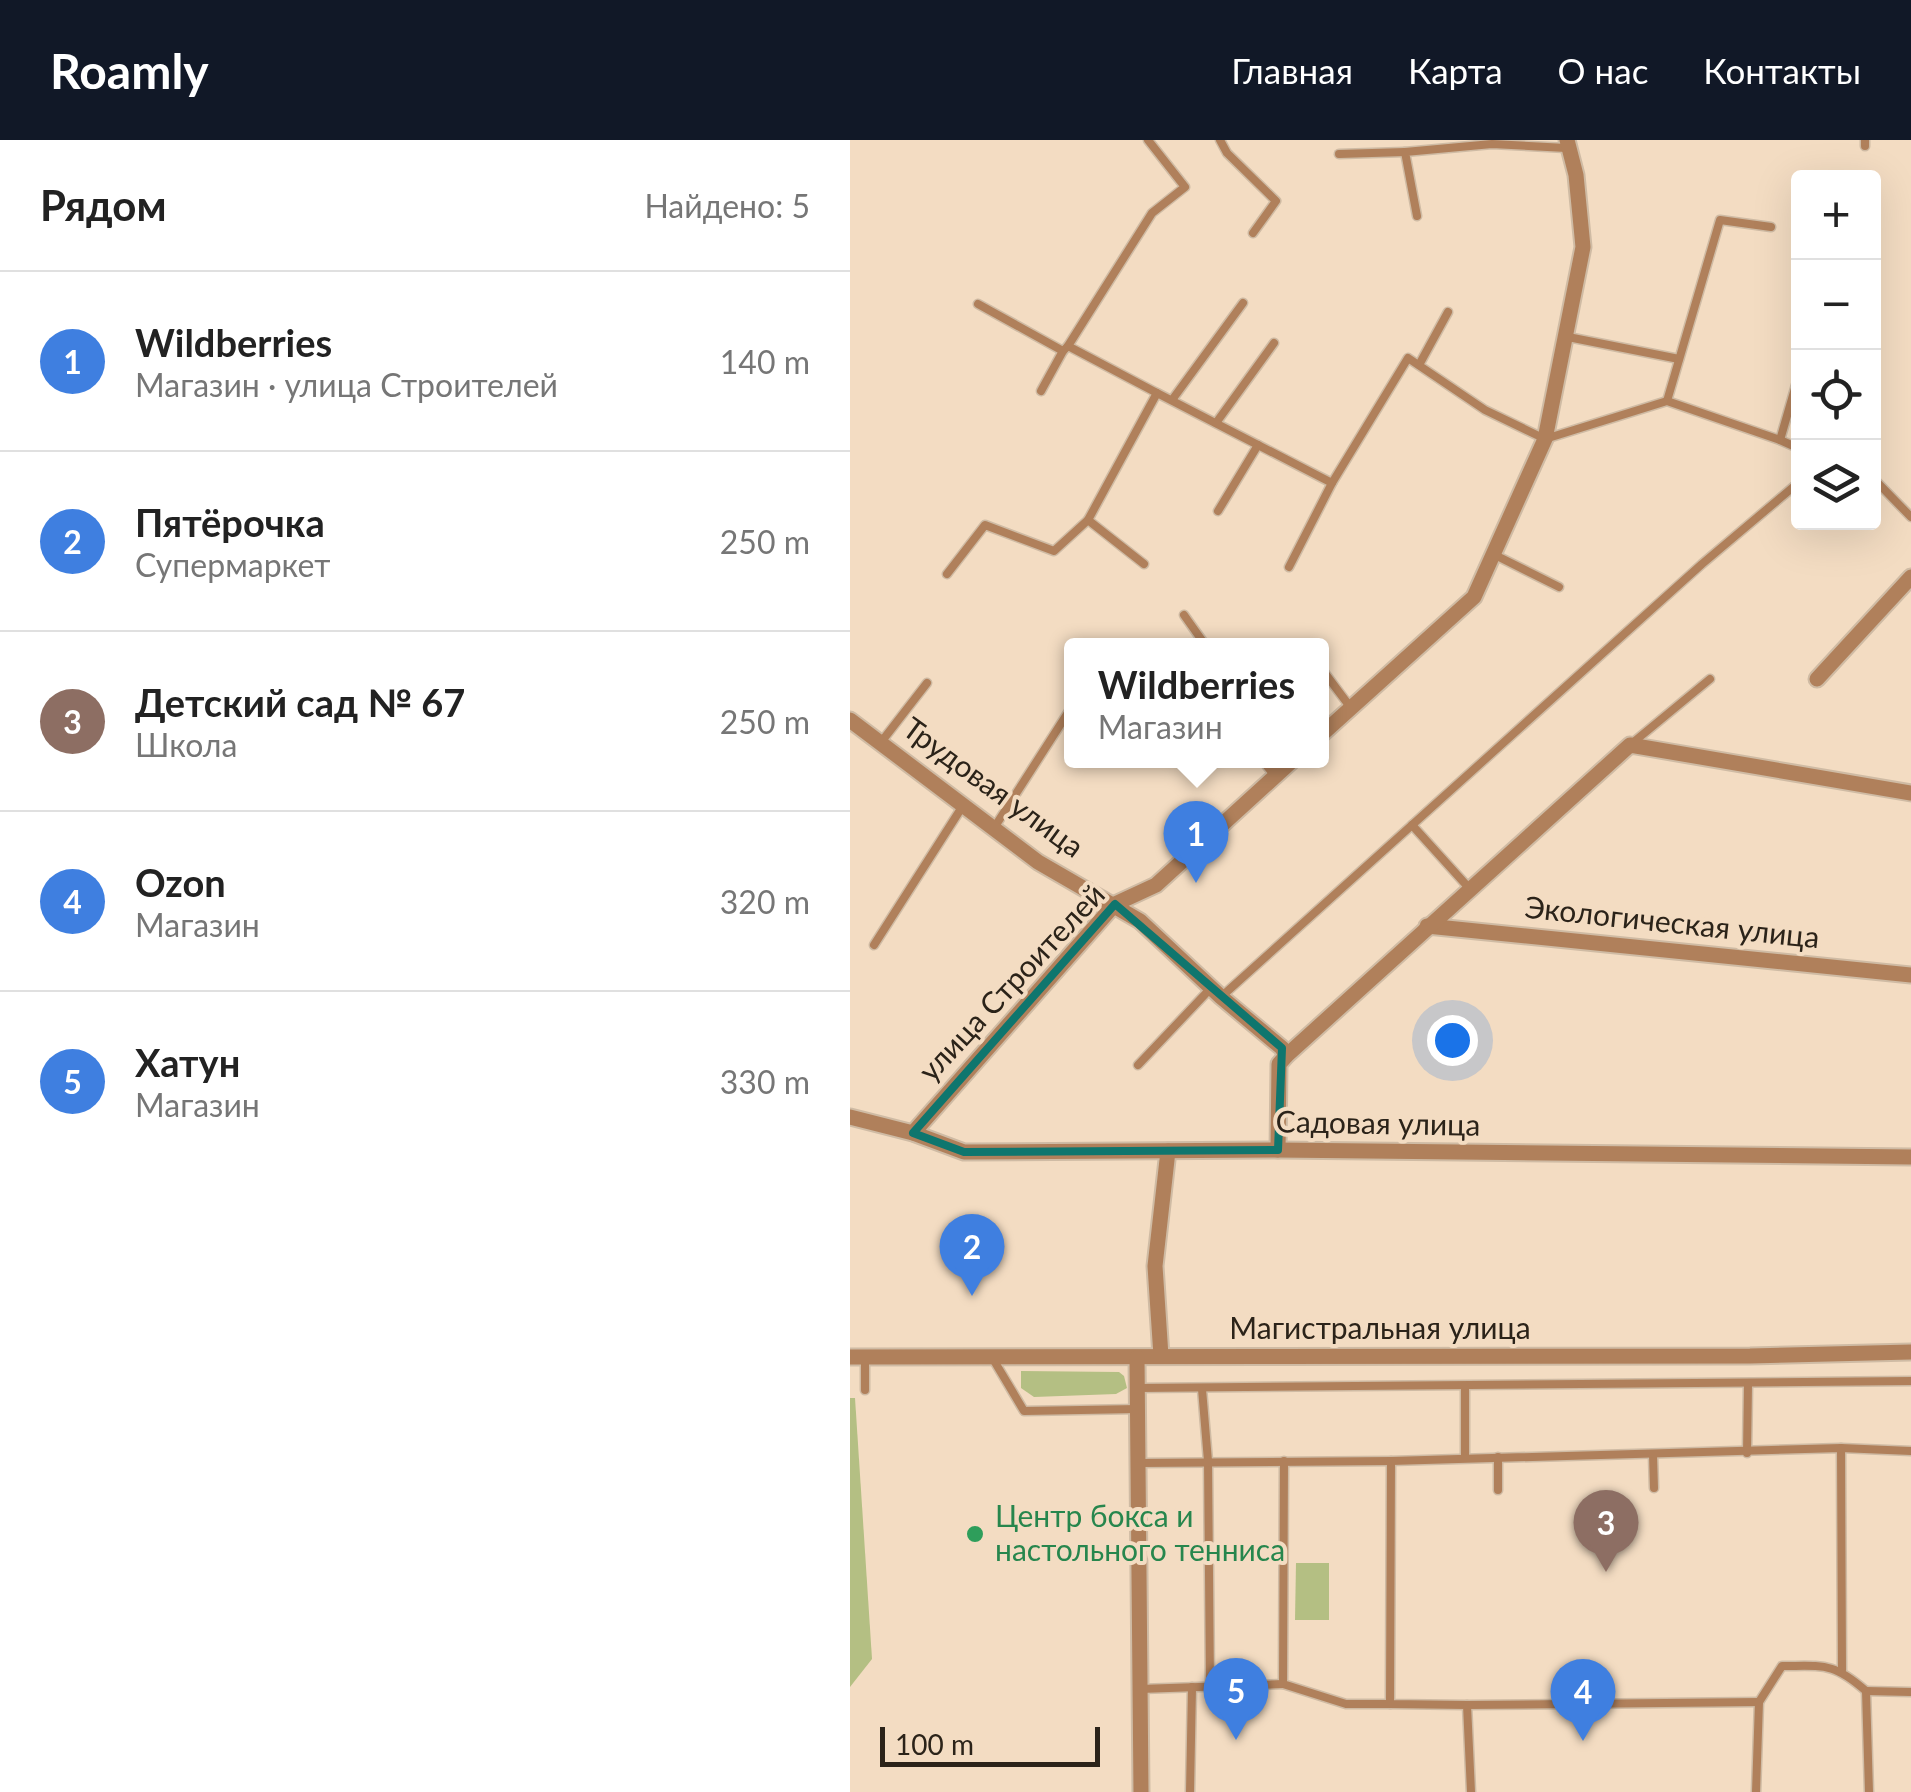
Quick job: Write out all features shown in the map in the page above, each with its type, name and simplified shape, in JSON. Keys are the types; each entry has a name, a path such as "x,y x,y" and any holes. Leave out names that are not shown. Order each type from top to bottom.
{"street":[{"path":"1329,728 1474,596 1545,439 1583,248 1576,176 1566,144"},
{"path":"1817,679 1911,576"},
{"name":"Трудовая улица","path":"850,720 1038,862 1140,921 1282,1048 1286,1056"},
{"path":"1278,1150 1280,1064 1286,1056 1630,745 1911,792"},
{"name":"улица Строителей","path":"913,1133 1114,904 1156,885 1284,768"},
{"name":"Экологическая улица","path":"1427,926 1911,976"},
{"name":"Садовая улица","path":"850,1117 913,1133 964,1152 1278,1150 1911,1157"},
{"path":"1162,1356 1155,1266 1168,1151"},
{"name":"Магистральная улица","path":"858,1358 1750,1356 1911,1352"},
{"path":"1137,1358 1141,1792"}],"lane":[{"path":"1042,391 1152,213 1185,187 1148,140"},
{"path":"1220,140 1227,152 1276,200 1253,233"},
{"path":"1339,154 1492,144 1566,144"},
{"path":"1405,152 1416,216"},
{"path":"1667,401 1720,220 1771,227"},
{"path":"1172,400 1243,303"},
{"path":"978,304 1332,483"},
{"path":"1419,365 1448,312"},
{"path":"1568,337 1679,359"},
{"path":"1216,423 1274,343"},
{"path":"1289,567 1332,483 1408,358 1484,410 1545,439 1667,401 1791,445"},
{"path":"947,574 985,525 1054,551 1088,520 1157,392"},
{"path":"1780,440 1791,402"},
{"path":"1218,511 1258,445"},
{"path":"1881,486 1911,516"},
{"path":"1138,1064 1791,489"},
{"path":"1088,520 1144,564"},
{"path":"1493,554 1559,587"},
{"path":"1184,616 1200,638"},
{"path":"1329,679 1351,708"},
{"path":"1630,745 1710,679"},
{"path":"882,741 927,683"},
{"path":"994,828 1064,719"},
{"path":"1269,768 1276,776"},
{"path":"874,945 964,804"},
{"path":"1412,825 1469,888"},
{"path":"858,1358 865,1390"},
{"path":"992,1358 1024,1411 1138,1409"},
{"path":"1138,1388 1911,1381"},
{"path":"1747,1453 1748,1385"},
{"path":"1464,1458 1465,1386"},
{"path":"1202,1389 1208,1461 1210,1686"},
{"path":"1841,1448 1842,1670"},
{"path":"1140,1463 1391,1461 1841,1448 1911,1451"},
{"path":"1653,1454 1654,1488"},
{"path":"1498,1457 1498,1490"},
{"path":"1283,1684 1284,1461"},
{"path":"1390,1704 1391,1461"},
{"path":"1756,1792 1759,1702 1782,1666 1828,1666 1842,1670 1866,1691 1911,1692"},
{"path":"1140,1689 1283,1684 1346,1704 1759,1702"},
{"path":"1190,1792 1192,1687"},
{"path":"1866,1691 1869,1792"},
{"path":"1466,1705 1471,1792"}],"highlighted area":[{"path":"1115,904 1282,1048 1278,1150 964,1152 913,1133"}],"green space":[{"path":"1021,1371 1119,1372 1127,1388 1116,1394 1034,1397 1021,1388"},
{"path":"850,1398 855,1398 872,1659 850,1687"},
{"path":"1296,1563 1329,1563 1329,1620 1295,1620"}],"place":[{"name":"Wildberries","path":"1196,883"},
{"name":"Пятёрочка","path":"972,1296"},
{"name":"Центр бокса и настольного тенниса","path":"975,1534"},
{"name":"Детский сад № 67","path":"1606,1572"},
{"name":"Хатун","path":"1236,1740"},
{"name":"Ozon","path":"1583,1741"}]}
